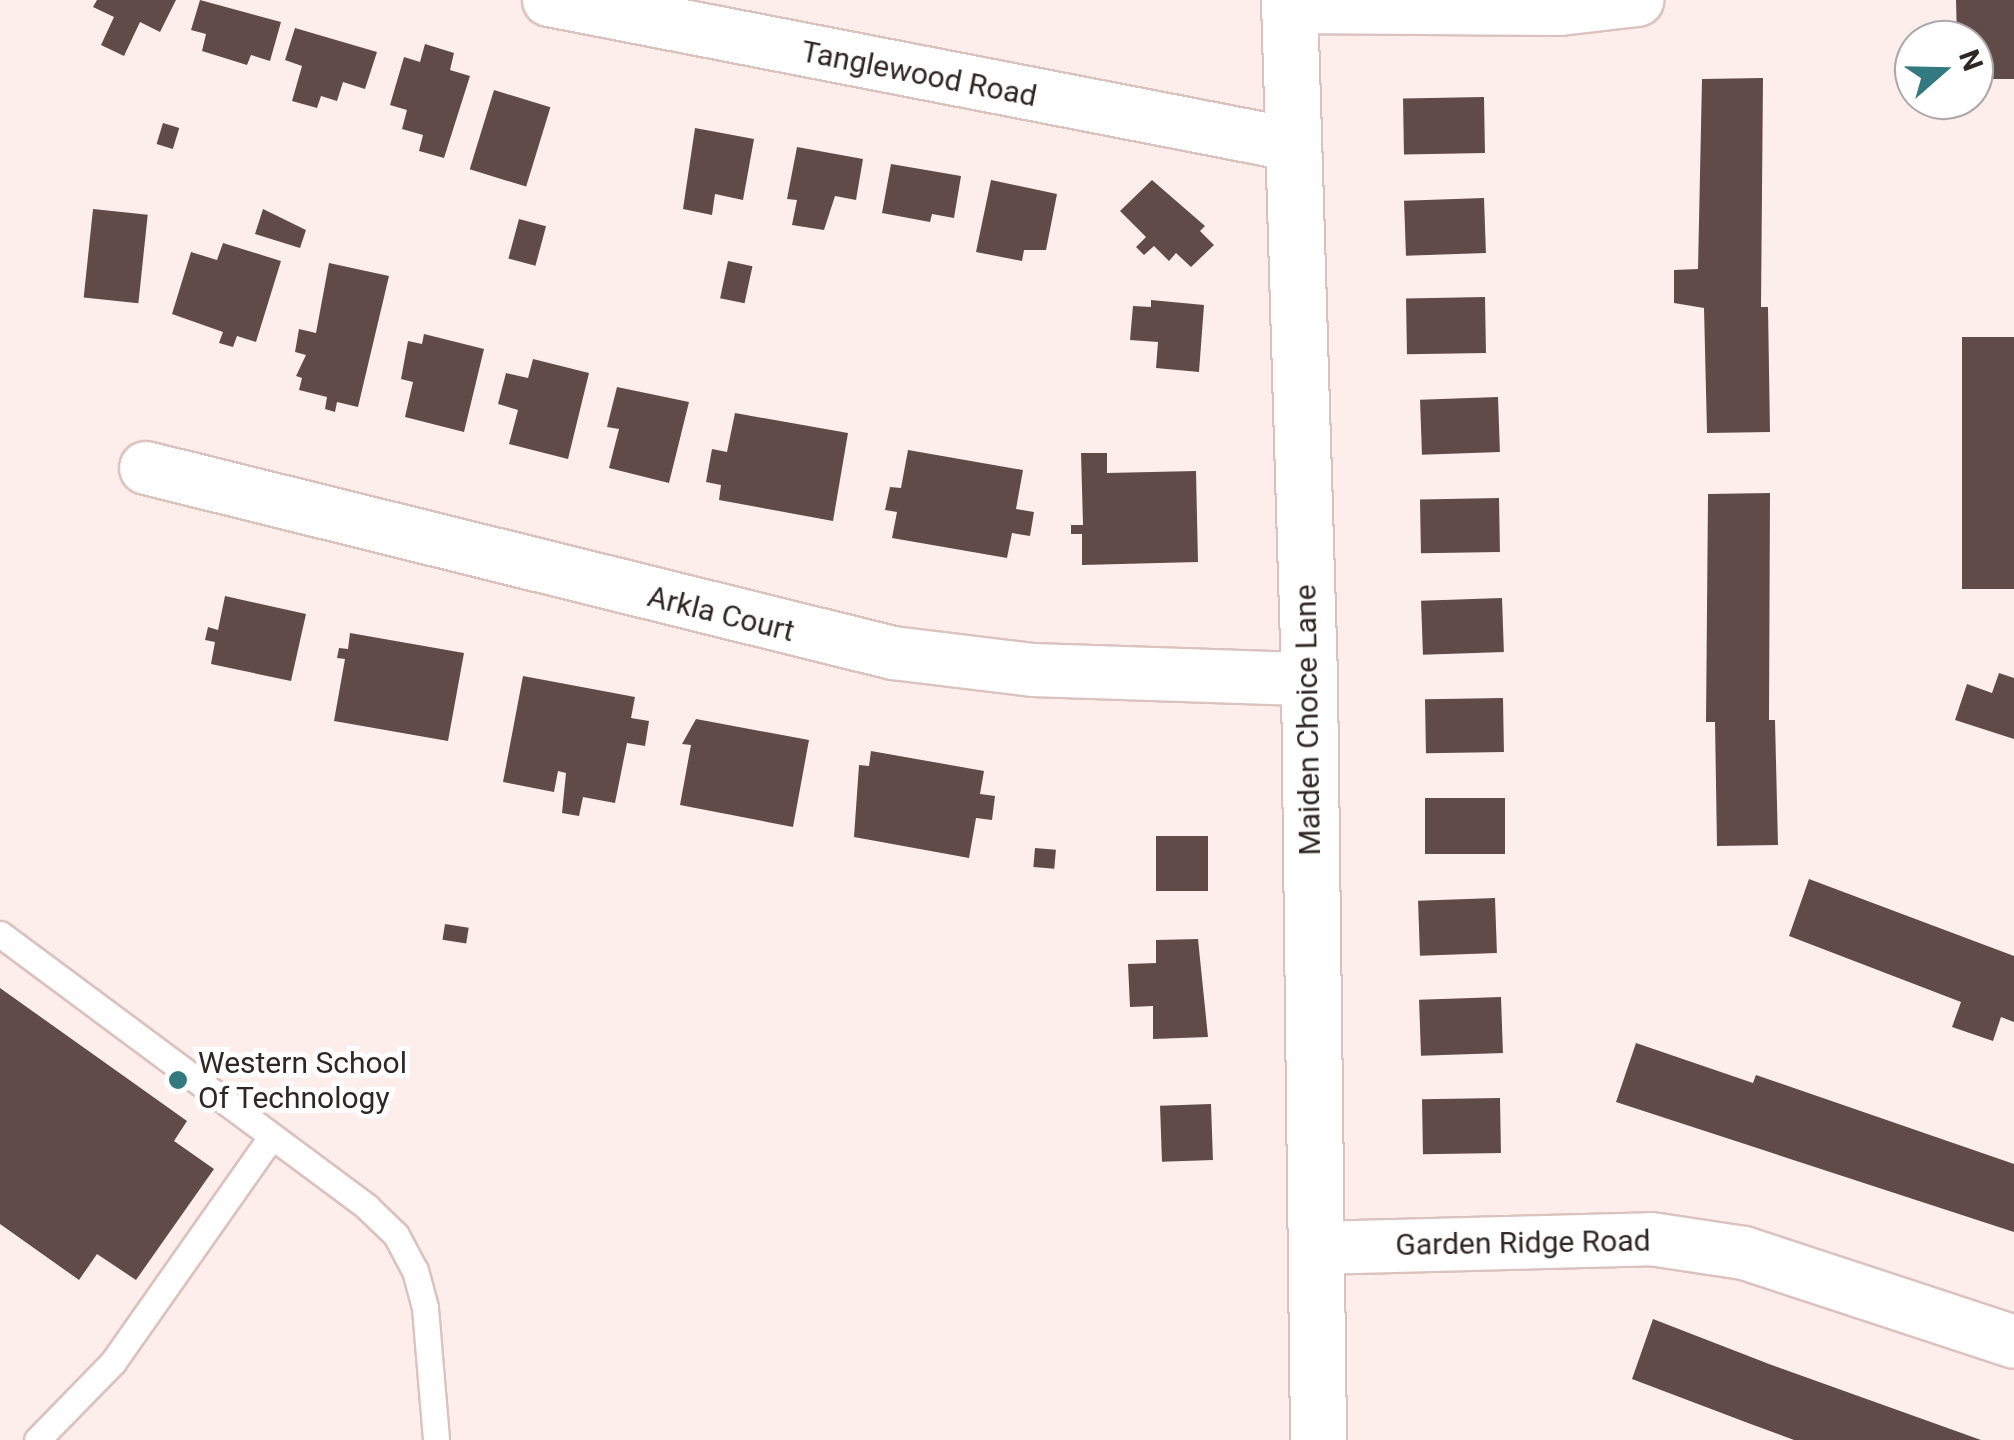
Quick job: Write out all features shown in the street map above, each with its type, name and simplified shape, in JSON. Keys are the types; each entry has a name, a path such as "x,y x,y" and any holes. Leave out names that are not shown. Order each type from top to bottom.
{"main road":[{"name":"Maiden Choice Lane","path":"1290,4 1290,144 1309,679 1318,1440"}],"street":[{"name":"Tanglewood Road","path":"549,0 661,12 1290,144"},
{"path":"1290,4 1560,9 1636,0"},
{"name":"Arkla Court","path":"146,468 892,654 1051,671 1309,679"},
{"name":"Garden Ridge Road","path":"1317,1248 1650,1239 1744,1253 2014,1342"}],"lane":[{"path":"0,934 367,1206 396,1235 415,1270 425,1308 436,1440"},
{"path":"37,1440 113,1362 272,1136"}],"building":[{"path":"97,0 176,0 160,32 140,22 124,56 101,45 114,17 93,7"},
{"path":"200,0 281,22 270,61 251,55 247,65 202,51 206,34 191,30"},
{"path":"1956,0 2014,0 2014,79 1994,79 1994,20 1956,20"},
{"path":"295,28 377,52 365,89 343,82 337,101 321,96 317,108 292,101 302,66 285,60"},
{"path":"425,44 454,53 450,70 470,76 444,158 419,151 423,135 402,129 407,110 390,105 404,57 420,62"},
{"path":"1763,78 1761,307 1768,307 1770,432 1707,433 1704,308 1674,303 1674,270 1698,269 1702,79"},
{"path":"494,90 550,107 526,187 470,169"},
{"path":"1484,97 1485,153 1404,154 1403,98"},
{"path":"163,123 179,128 173,149 157,144"},
{"path":"695,128 754,139 743,200 715,194 712,215 683,209"},
{"path":"797,147 863,159 856,200 835,196 824,230 792,225 797,200 787,199"},
{"path":"891,164 961,176 954,218 932,214 930,222 882,213"},
{"path":"991,180 1057,194 1046,250 1024,250 1022,261 976,252"},
{"path":"1152,180 1205,226 1200,231 1214,245 1191,267 1176,253 1169,261 1154,246 1144,255 1136,247 1146,237 1120,211"},
{"path":"1484,198 1486,253 1406,256 1404,201"},
{"path":"93,209 148,215 138,303 84,298"},
{"path":"263,209 306,230 300,248 255,234"},
{"path":"519,219 546,226 535,266 508,259"},
{"path":"223,243 281,261 256,342 237,336 233,347 219,343 223,332 172,314 191,252 217,260"},
{"path":"728,261 752,266 745,303 720,298"},
{"path":"329,263 389,276 358,407 337,402 335,412 325,409 327,397 299,390 302,378 296,376 306,355 295,352 299,329 316,333"},
{"path":"1485,297 1486,353 1407,354 1406,298"},
{"path":"1151,300 1204,305 1199,372 1156,368 1158,342 1130,340 1133,306 1151,307"},
{"path":"424,334 484,349 464,432 405,417 413,382 401,379 408,341 422,344"},
{"path":"1962,337 2014,337 2014,589 1962,589"},
{"path":"533,359 589,373 568,459 509,444 518,410 498,404 506,373 528,378"},
{"path":"617,387 689,402 669,483 609,468 619,429 607,427"},
{"path":"1498,397 1500,452 1422,455 1420,400"},
{"path":"735,413 848,433 833,521 719,500 721,485 706,482 712,449 727,452"},
{"path":"908,450 1023,470 1016,509 1034,512 1030,536 1012,533 1007,558 892,538 897,512 885,510 890,487 901,488"},
{"path":"1081,453 1107,453 1107,473 1196,471 1198,562 1082,565 1082,534 1071,534 1071,525 1083,525"},
{"path":"1770,493 1769,720 1775,720 1778,845 1717,846 1715,722 1706,722 1708,494"},
{"path":"1499,498 1500,552 1421,553 1420,499"},
{"path":"225,596 306,614 291,681 211,664 215,642 205,640 208,627 218,630"},
{"path":"1502,598 1504,652 1423,655 1421,601"},
{"path":"350,633 464,653 448,741 334,721 345,659 337,658 339,648 348,649"},
{"path":"1999,673 2014,678 2014,739 1955,720 1967,684 1992,693"},
{"path":"523,676 635,697 631,718 649,721 645,746 627,743 615,803 583,797 579,816 562,813 566,773 558,771 554,792 503,782"},
{"path":"1503,698 1504,752 1426,753 1425,699"},
{"path":"696,719 809,740 793,827 680,805 691,745 682,744"},
{"path":"871,751 984,771 980,794 995,796 992,820 976,818 969,858 854,837 859,765 869,766"},
{"path":"1425,798 1505,798 1505,854 1425,854"},
{"path":"1156,836 1208,836 1208,891 1156,891"},
{"path":"1035,848 1056,850 1054,869 1033,867"},
{"path":"1809,879 2014,956 2014,1022 2001,1017 1993,1041 1952,1027 1961,1002 1789,936"},
{"path":"1495,898 1497,953 1420,956 1418,901"},
{"path":"445,924 469,928 466,944 442,940"},
{"path":"1198,939 1208,1037 1153,1039 1153,1006 1130,1007 1128,964 1156,963 1156,940"},
{"path":"0,988 187,1121 174,1141 214,1169 136,1280 97,1254 79,1280 0,1224"},
{"path":"1501,997 1503,1053 1421,1056 1419,1000"},
{"path":"1636,1043 1753,1083 1756,1075 2014,1164 2014,1232 1616,1102"},
{"path":"1500,1098 1501,1153 1423,1154 1422,1099"},
{"path":"1211,1104 1213,1160 1162,1162 1160,1106"},
{"path":"1653,1319 1981,1440 1794,1440 1632,1379"}],"place":[{"name":"Western School Of Technology","path":"178,1080"}]}
